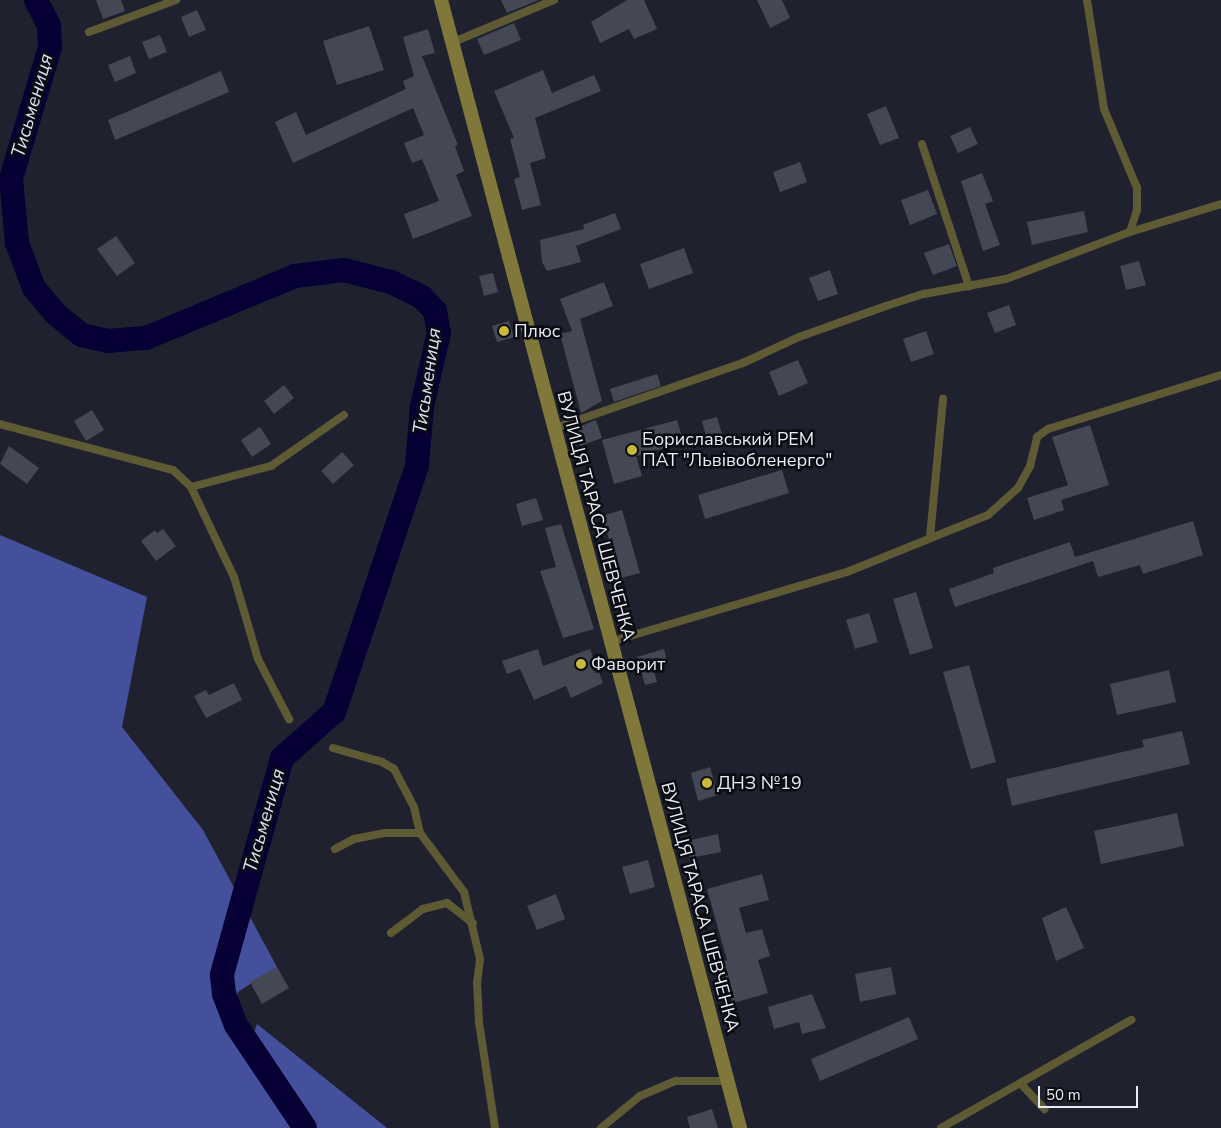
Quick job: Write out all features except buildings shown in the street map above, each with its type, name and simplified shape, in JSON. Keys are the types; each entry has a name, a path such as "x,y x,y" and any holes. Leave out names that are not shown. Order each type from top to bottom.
{"main road":[{"name":"ВУЛИЦЯ ТАРАСА ШЕВЧЕНКА","path":"441,0 740,1128"}],"lane":[{"path":"89,32 176,0"},
{"path":"451,43 554,0"},
{"path":"1087,0 1104,109 1137,188 1137,210 1130,232"},
{"path":"922,144 969,286"},
{"path":"554,428 742,363 858,316 924,294 1006,279 1130,232 1221,204"},
{"path":"610,642 847,572 1000,508 1018,488 1030,466 1038,437 1048,429 1221,375"},
{"path":"930,537 943,399"},
{"path":"191,487 271,466 344,414"},
{"path":"0,424 173,470 191,487 234,577 258,659 289,719"},
{"path":"333,748 382,762 394,769 414,807 420,833 464,892 473,922 480,959 477,982 479,1022 495,1128"},
{"path":"335,849 354,838 385,833 420,833"},
{"path":"391,933 423,909 447,903 473,922"},
{"path":"941,1128 1022,1085 1131,1020"},
{"path":"601,1128 640,1096 676,1081 728,1081"},
{"path":"1022,1085 1044,1109"}],"shaded area":[{"path":"0,535 147,597 122,727 203,830 277,967 238,992 228,1029 251,1041 257,1024 387,1128 0,1128"}],"waterway":[{"name":"Тисьмениця","path":"36,0 49,26 50,47 11,179 17,243 34,288 57,315 82,335 108,341 146,338 295,276 344,270 391,282 422,297 435,311 439,333 422,406 417,466 334,712 282,758 222,975 224,994 236,1025 305,1128"}],"place":[{"name":"Плюс","path":"504,331"},
{"name":"Бориславський РЕМ ПАТ \"Львівобленерго\"","path":"632,450"},
{"name":"Фаворит","path":"581,664"},
{"name":"ДНЗ №19","path":"707,783"}]}
